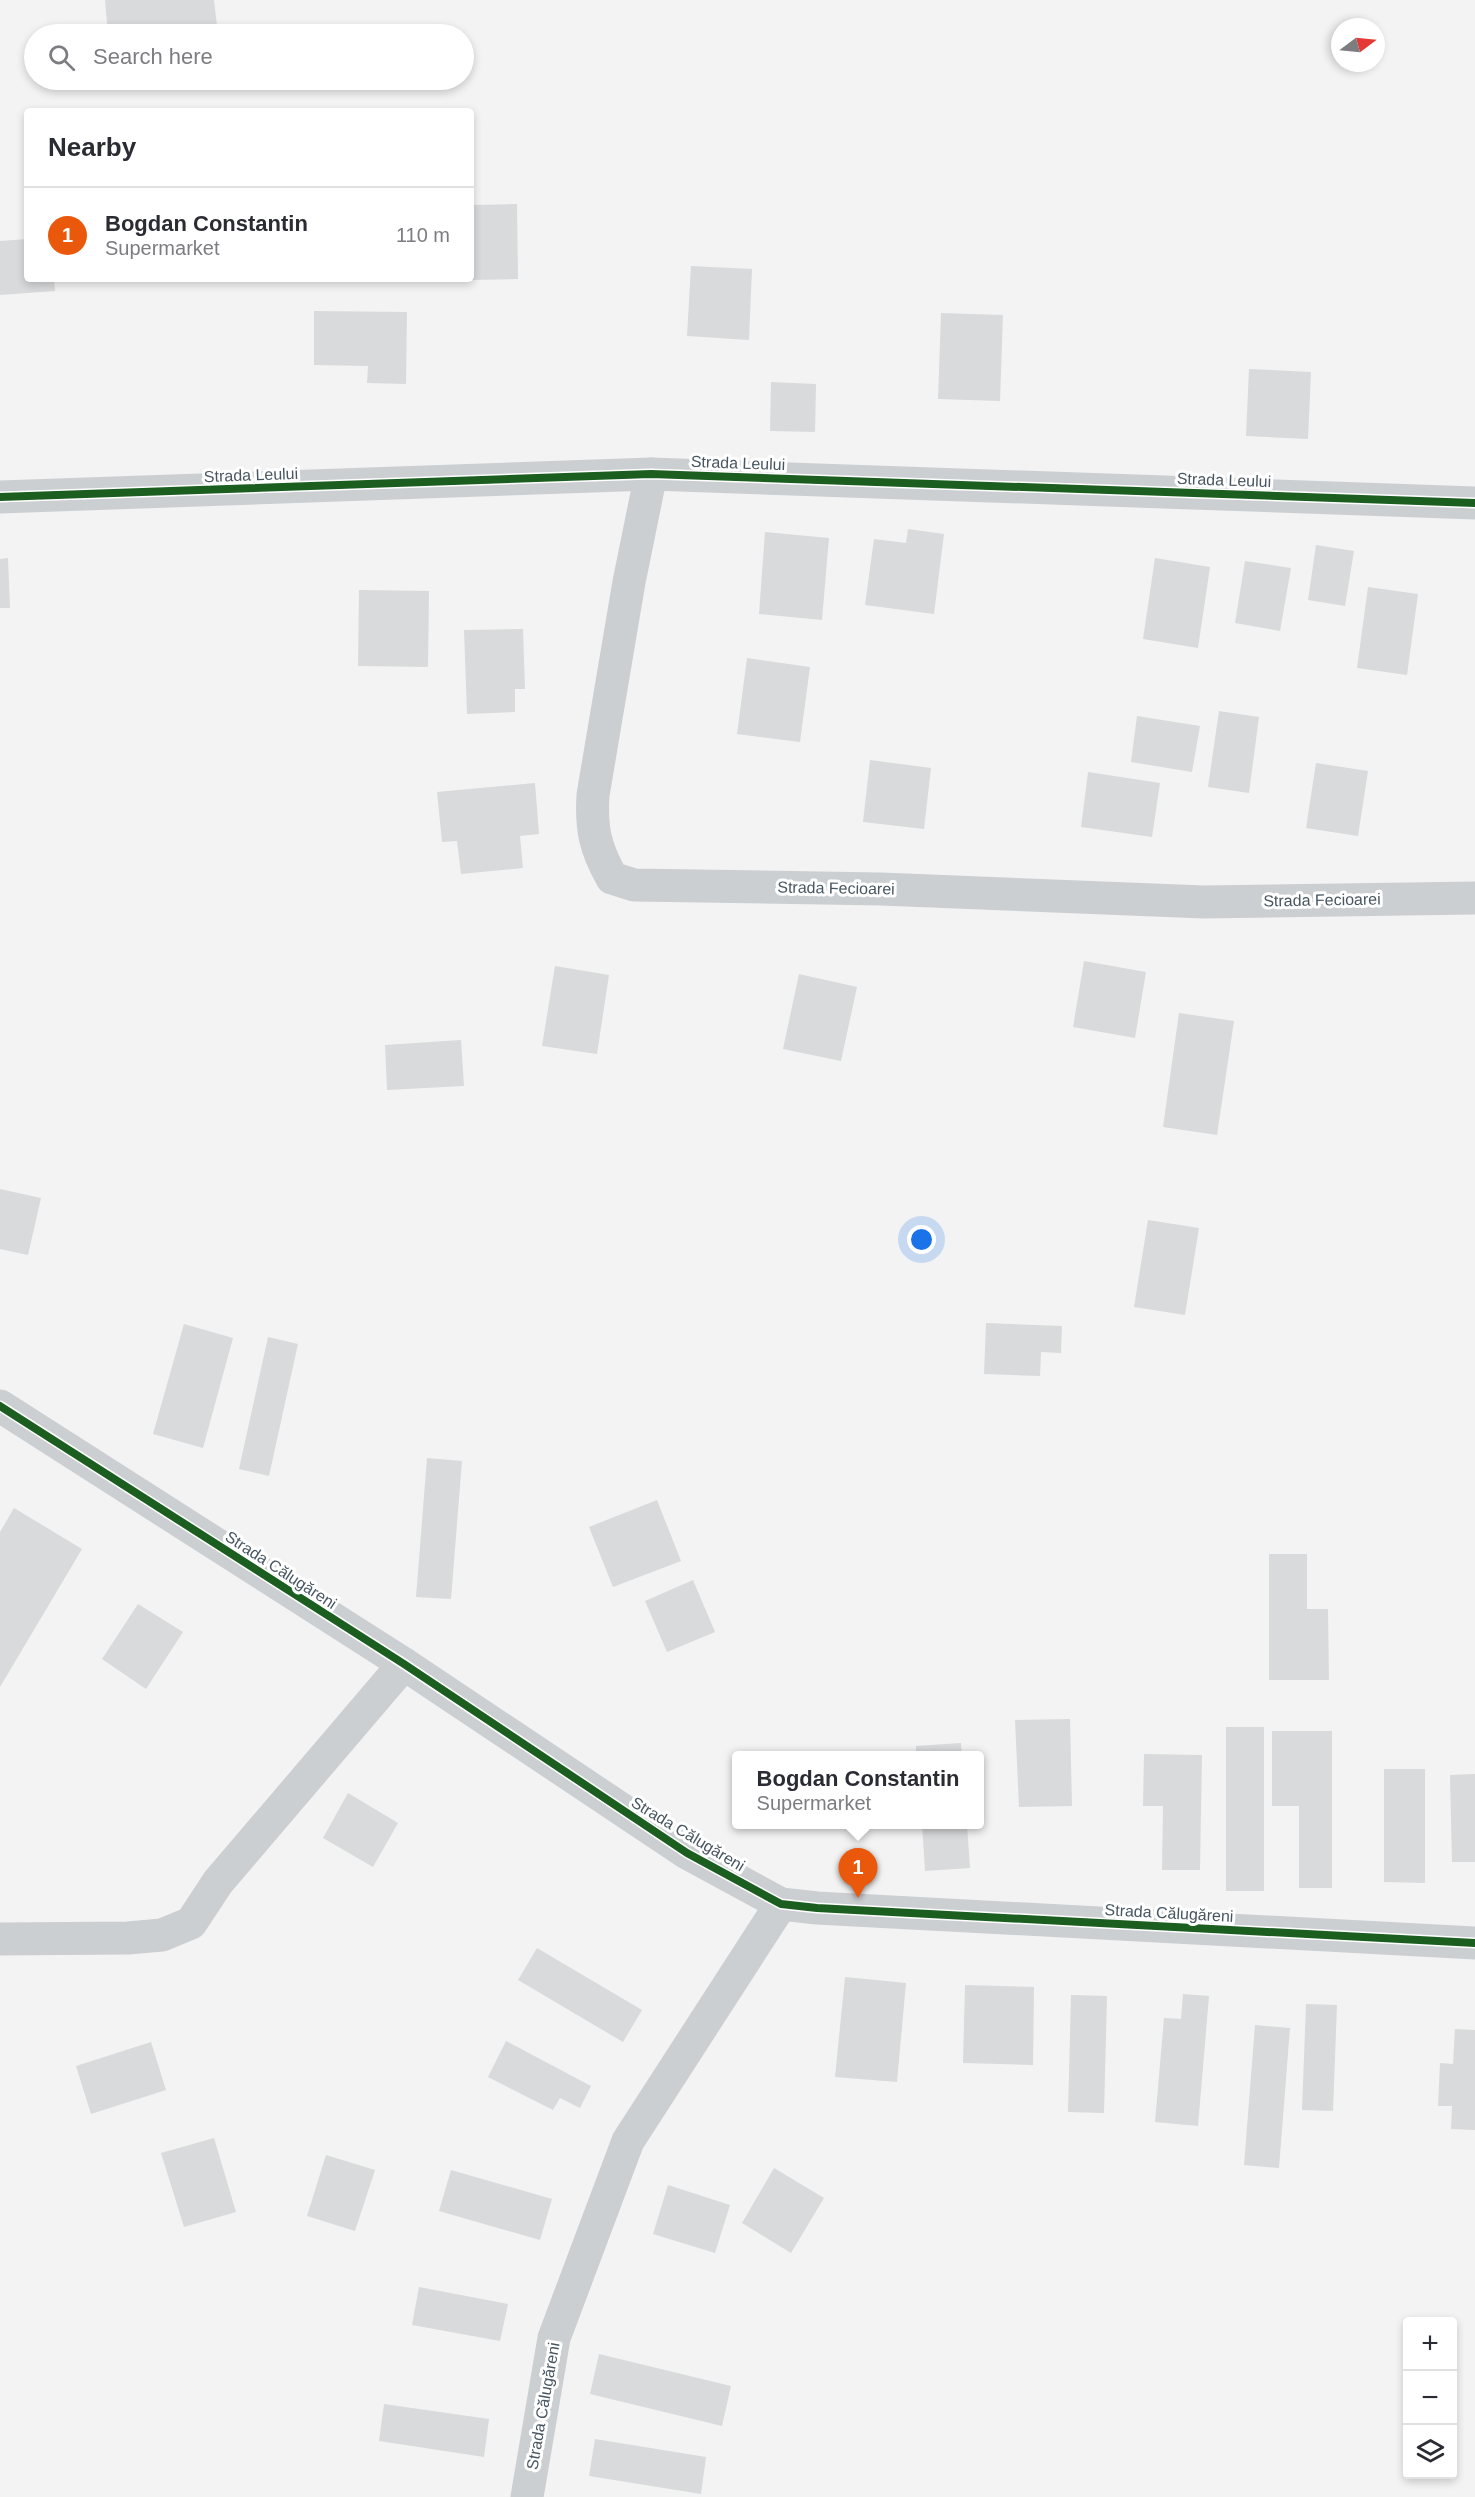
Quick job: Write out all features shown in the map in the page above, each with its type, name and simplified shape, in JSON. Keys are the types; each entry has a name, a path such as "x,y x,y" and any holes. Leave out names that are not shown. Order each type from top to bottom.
{"street":[{"name":"Strada Leului","path":"0,497 651,474 1475,503"},
{"name":"Strada Fecioarei","path":"651,474 593,795 591,824 599,855 612,878 634,885 881,888 1204,902 1475,898"},
{"name":"Strada Călugăreni","path":"0,1406 404,1664 687,1853 781,1904 1475,1943"},
{"path":"0,1939 128,1938 162,1935 191,1923 218,1882 404,1664"},
{"name":"Strada Călugăreni","path":"527,2497 554,2338 628,2141 781,1904"}],"building":[{"path":"105,0 214,0 217,24 107,24"},
{"path":"517,204 518,279 474,280 474,205"},
{"path":"24,239 24,282 54,282 55,291 0,295 0,241"},
{"path":"691,266 752,269 749,340 687,336"},
{"path":"314,311 407,312 406,384 367,383 368,366 314,365"},
{"path":"941,313 1003,315 1000,401 938,399"},
{"path":"1249,369 1311,372 1308,439 1246,436"},
{"path":"771,382 816,384 815,432 770,431"},
{"path":"908,529 944,534 934,614 865,605 874,539 906,543"},
{"path":"765,532 829,538 822,620 759,614"},
{"path":"1316,545 1354,551 1345,606 1308,600"},
{"path":"8,558 10,608 0,608 0,559"},
{"path":"1155,558 1210,567 1198,648 1143,639"},
{"path":"1245,561 1291,568 1280,631 1235,623"},
{"path":"1368,587 1418,594 1407,675 1357,668"},
{"path":"359,590 429,591 428,667 358,666"},
{"path":"523,629 525,689 515,689 515,712 467,714 464,630"},
{"path":"747,658 810,667 800,742 737,734"},
{"path":"1219,711 1259,717 1249,793 1208,787"},
{"path":"1137,716 1200,726 1192,772 1131,762"},
{"path":"870,760 931,768 924,829 863,822"},
{"path":"1316,763 1368,771 1358,836 1306,828"},
{"path":"1088,772 1160,783 1152,837 1081,827"},
{"path":"535,783 539,834 520,836 523,868 461,874 457,841 442,842 437,792"},
{"path":"1084,961 1146,972 1135,1038 1073,1027"},
{"path":"555,966 609,975 597,1054 542,1046"},
{"path":"799,974 857,987 841,1061 783,1049"},
{"path":"1179,1013 1234,1021 1217,1135 1163,1127"},
{"path":"461,1040 464,1086 387,1090 385,1045"},
{"path":"0,1189 41,1198 28,1255 0,1249"},
{"path":"1148,1220 1199,1228 1185,1315 1134,1307"},
{"path":"986,1323 1062,1326 1061,1353 1041,1352 1040,1376 984,1374"},
{"path":"184,1324 233,1338 203,1448 153,1434"},
{"path":"268,1337 298,1344 269,1476 239,1469"},
{"path":"427,1458 462,1461 451,1599 416,1597"},
{"path":"657,1500 681,1561 613,1587 589,1527"},
{"path":"14,1508 82,1549 0,1687 0,1532"},
{"path":"1269,1554 1307,1554 1307,1609 1328,1609 1329,1680 1269,1680"},
{"path":"693,1580 715,1632 667,1652 645,1601"},
{"path":"138,1604 183,1632 146,1689 102,1659"},
{"path":"1070,1719 1072,1806 1019,1807 1015,1720"},
{"path":"1226,1727 1264,1727 1264,1891 1226,1891"},
{"path":"1272,1731 1332,1731 1332,1888 1299,1888 1299,1806 1272,1806"},
{"path":"961,1743 962,1751 916,1751 916,1746"},
{"path":"1144,1754 1202,1755 1200,1870 1162,1870 1163,1806 1143,1806"},
{"path":"1384,1769 1425,1769 1425,1883 1384,1882"},
{"path":"1475,1774 1475,1862 1452,1862 1450,1775"},
{"path":"348,1793 398,1823 373,1867 323,1838"},
{"path":"922,1829 967,1829 970,1868 925,1871"},
{"path":"537,1948 642,2010 623,2042 518,1980"},
{"path":"845,1977 906,1983 897,2082 835,2077"},
{"path":"965,1985 1034,1987 1033,2065 963,2063"},
{"path":"1183,1994 1209,1996 1198,2126 1155,2122 1164,2018 1181,2019"},
{"path":"1071,1995 1107,1996 1104,2113 1068,2112"},
{"path":"1306,2004 1337,2005 1333,2111 1302,2110"},
{"path":"1255,2025 1290,2028 1279,2168 1244,2165"},
{"path":"1455,2029 1475,2030 1475,2130 1451,2129 1452,2106 1438,2106 1440,2063 1453,2064"},
{"path":"506,2041 591,2086 580,2108 560,2098 553,2110 488,2077"},
{"path":"151,2042 166,2090 91,2114 76,2066"},
{"path":"214,2138 236,2212 184,2227 161,2153"},
{"path":"326,2155 375,2170 355,2231 307,2216"},
{"path":"774,2168 824,2198 791,2253 742,2223"},
{"path":"451,2170 552,2199 540,2240 439,2211"},
{"path":"668,2185 730,2205 715,2253 653,2234"},
{"path":"419,2287 508,2304 500,2341 412,2325"},
{"path":"599,2354 731,2386 722,2426 590,2394"},
{"path":"384,2404 489,2419 484,2457 379,2441"},
{"path":"595,2439 706,2457 701,2494 589,2476"}],"cycle path":[{"path":"0,497 651,474 1475,503"},
{"path":"0,1406 404,1664 687,1853 781,1904 817,1908 1475,1943"}],"place":[{"name":"Bogdan Constantin","path":"858,1898"}]}
